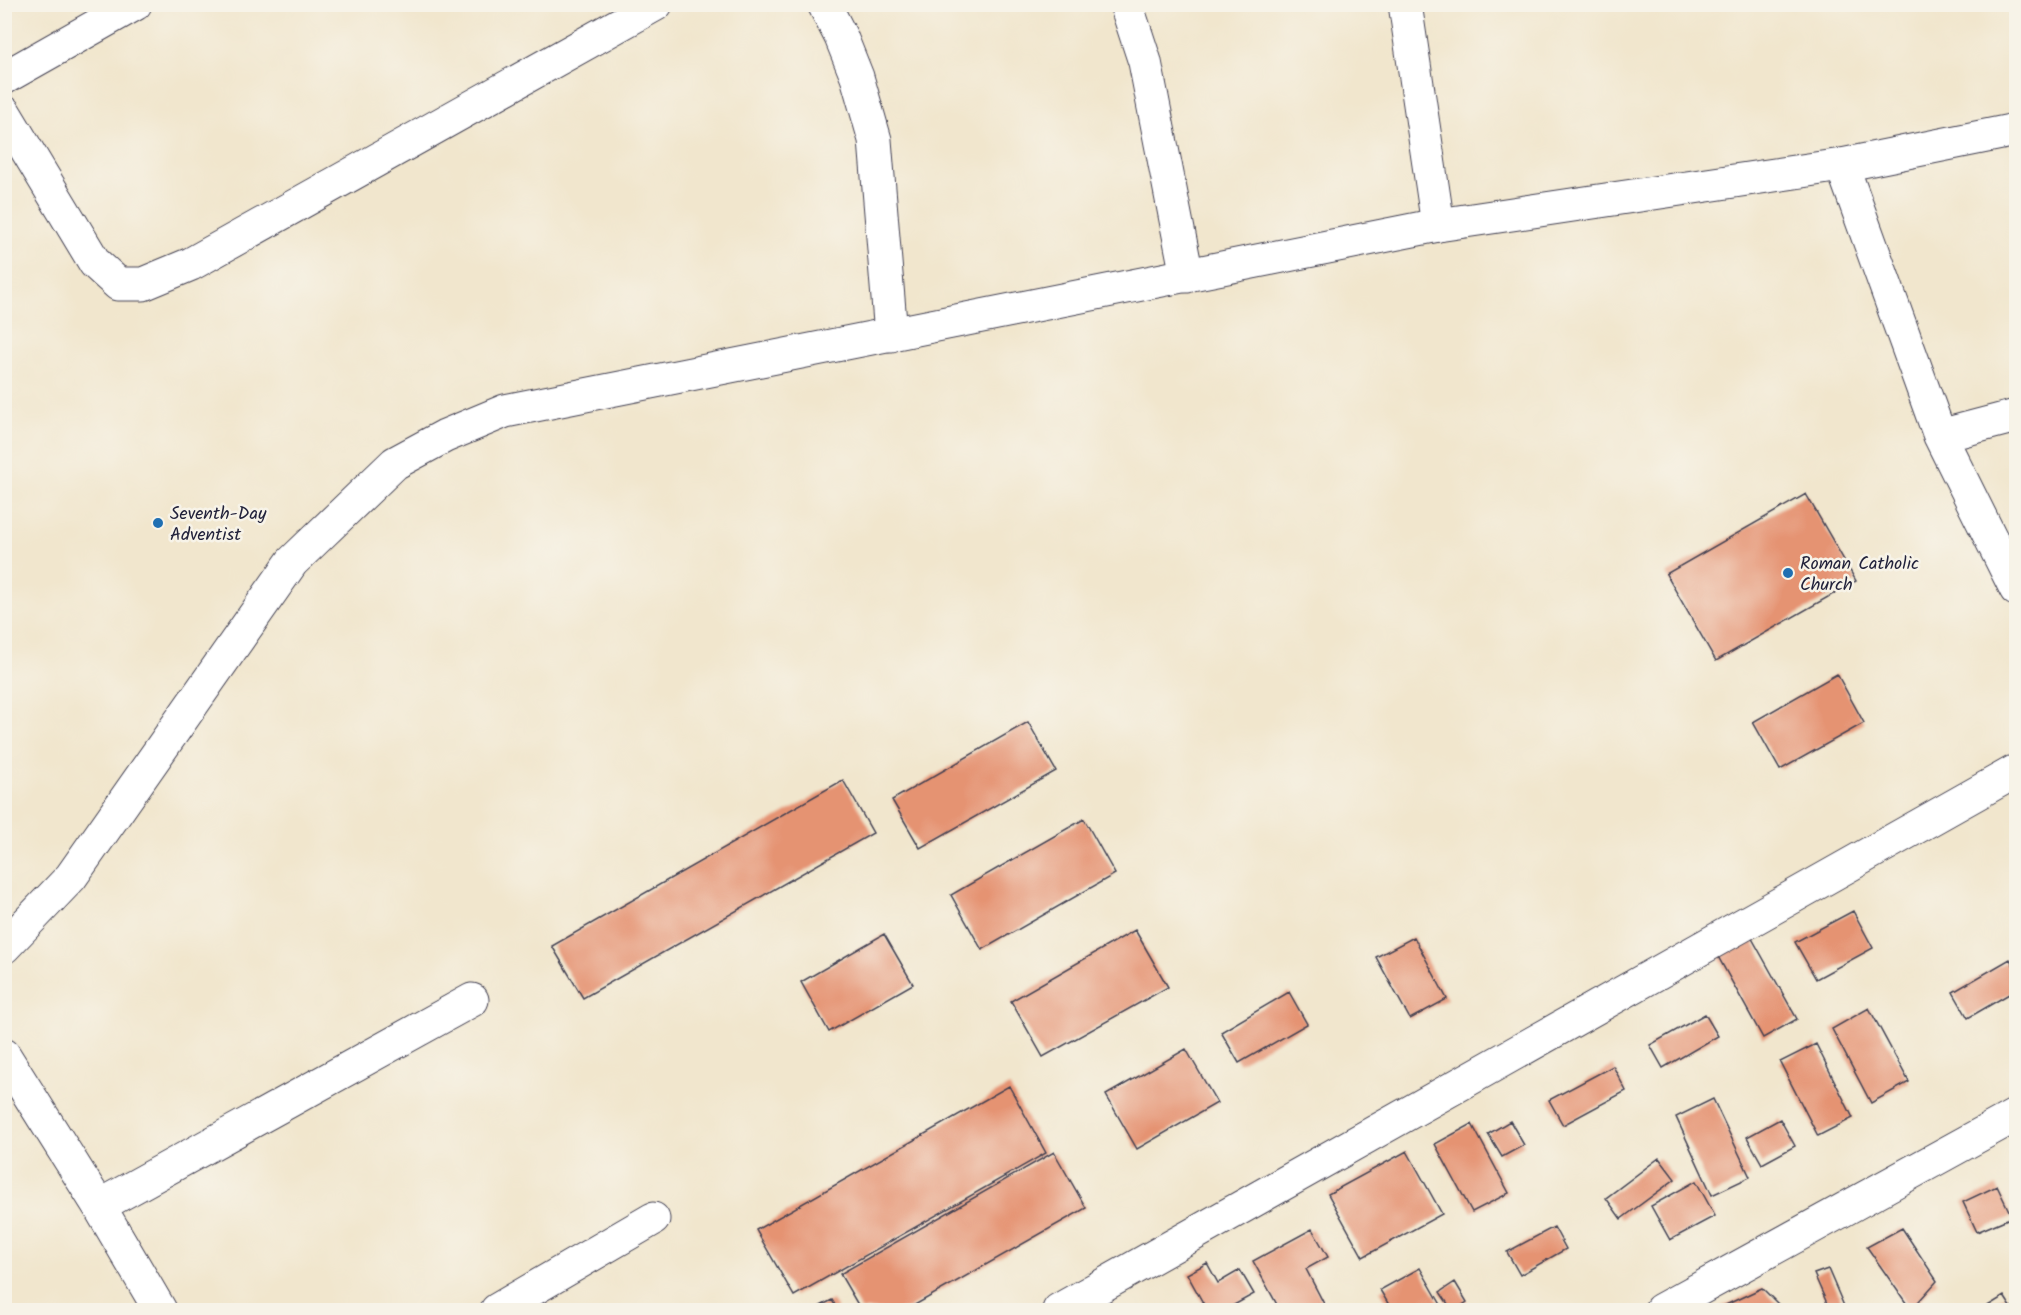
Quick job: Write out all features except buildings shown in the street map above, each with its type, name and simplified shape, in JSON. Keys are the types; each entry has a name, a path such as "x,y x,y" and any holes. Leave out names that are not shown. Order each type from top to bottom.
{"street":[{"path":"4,78 135,4"},
{"path":"4,112 95,263 118,284 143,284 191,264 656,4"},
{"path":"824,4 857,77 875,140 891,334"},
{"path":"1126,4 1145,62 1187,276"},
{"path":"1405,4 1438,225"},
{"path":"4,947 71,877 292,562 395,463 445,436 505,411 1438,225 1842,165 2016,130"},
{"path":"1842,165 1940,436 2016,589"},
{"path":"1940,436 2016,416"},
{"path":"1059,1311 2016,771"},
{"path":"99,1206 472,1000"},
{"path":"4,1055 99,1206 160,1311"},
{"path":"1661,1311 2016,1115"},
{"path":"497,1311 653,1219"}],"place":[{"name":"Seventh-Day Adventist","path":"158,523"},
{"name":"Roman Catholic Church","path":"1788,573"}]}
